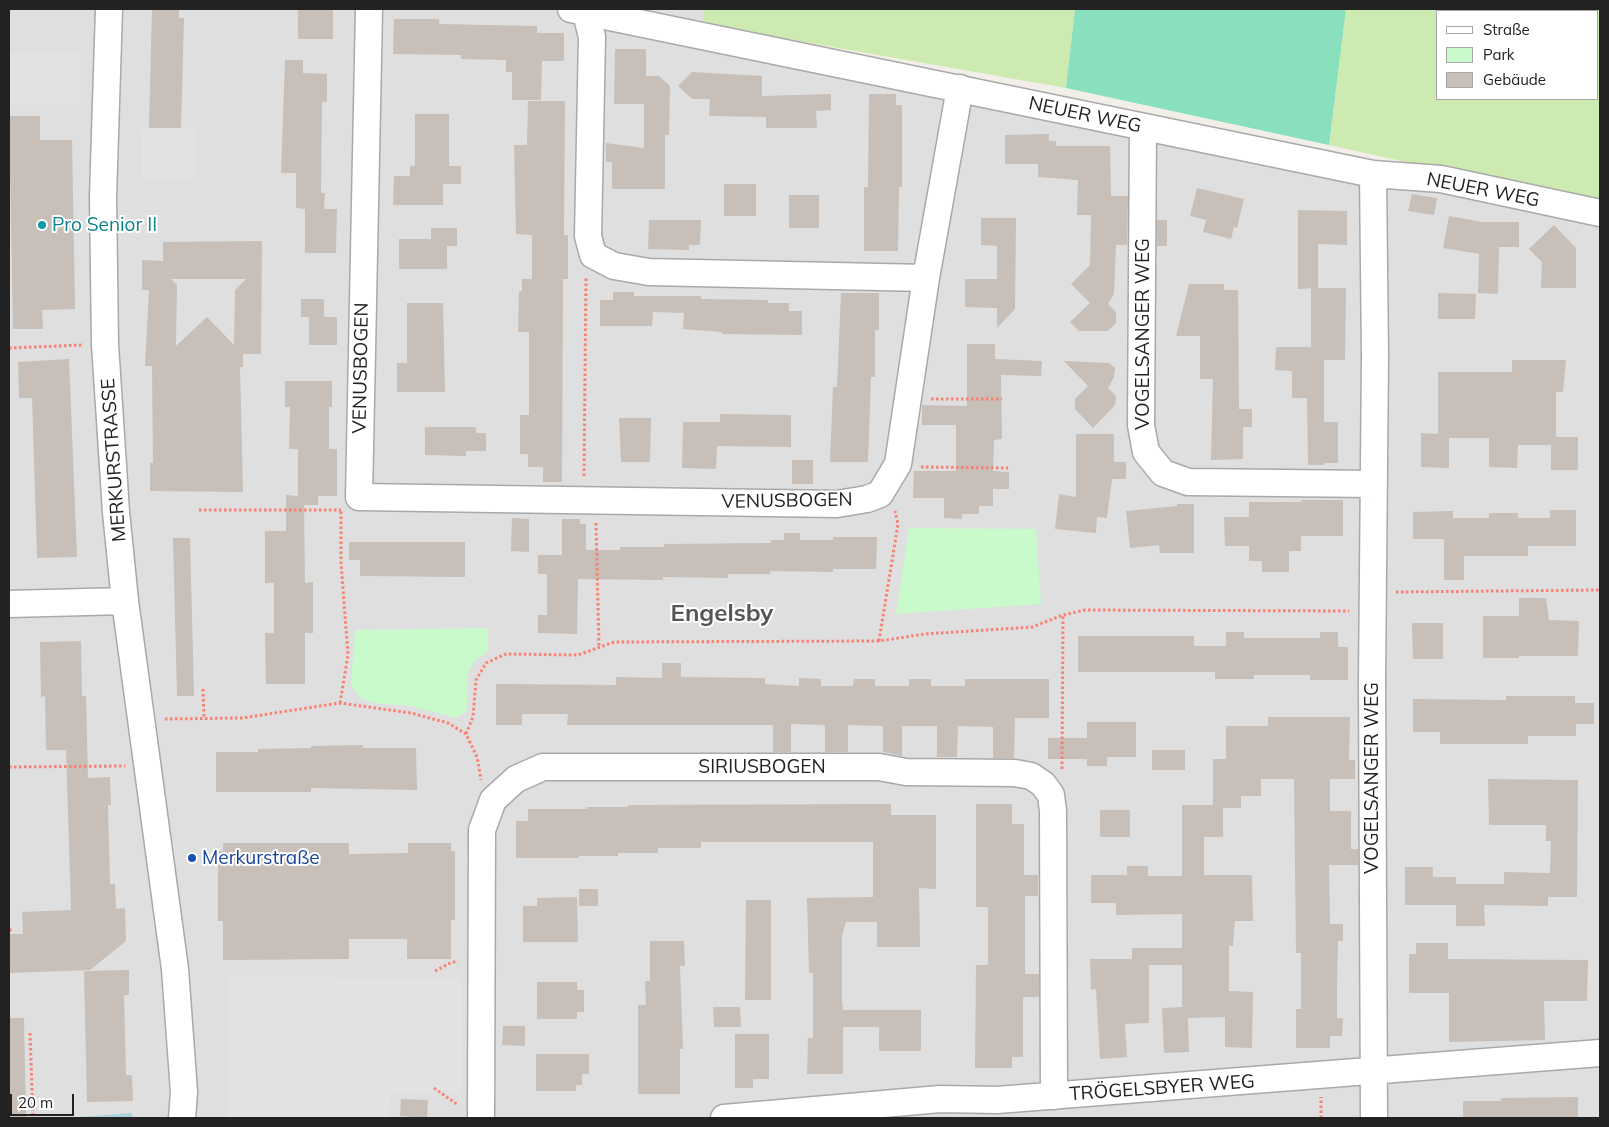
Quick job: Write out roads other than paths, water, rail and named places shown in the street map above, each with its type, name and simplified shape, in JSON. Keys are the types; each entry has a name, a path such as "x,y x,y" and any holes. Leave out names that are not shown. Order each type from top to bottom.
{"street":[{"name":"MERKURSTRASSE","path":"109,9 103,197 106,344 116,512 125,600 175,969 184,1092 182,1118"},
{"name":"VENUSBOGEN","path":"369,9 350,503 590,499 837,504 866,499 880,494 898,464 926,278 960,88"},
{"name":"NEUER WEG","path":"580,10 1373,174 1441,179 1600,213"},
{"path":"580,10 592,37 588,236 593,255 614,266 649,272 926,278"},
{"name":"VOGELSANGER WEG","path":"1143,127 1142,425 1146,452 1163,473 1188,482 1374,484"},
{"name":"VOGELSANGER WEG","path":"1373,174 1374,1118"},
{"path":"9,604 125,600"},
{"name":"SIRIUSBOGEN","path":"481,1118 482,830 493,800 516,779 543,767 879,767 906,772 1014,773 1031,776 1044,784 1051,795 1053,811 1054,1096"},
{"name":"TRÖGELSBYER WEG","path":"724,1118 891,1111 940,1098 997,1100 1600,1053"}],"water":[{"path":"132,1113 132,1118 67,1118"}],"place":[{"name":"Pro Senior II","path":"42,225"},
{"name":"Merkurstraße","path":"192,858"}],"district":[{"name":"Engelsby","path":"722,614"}]}
